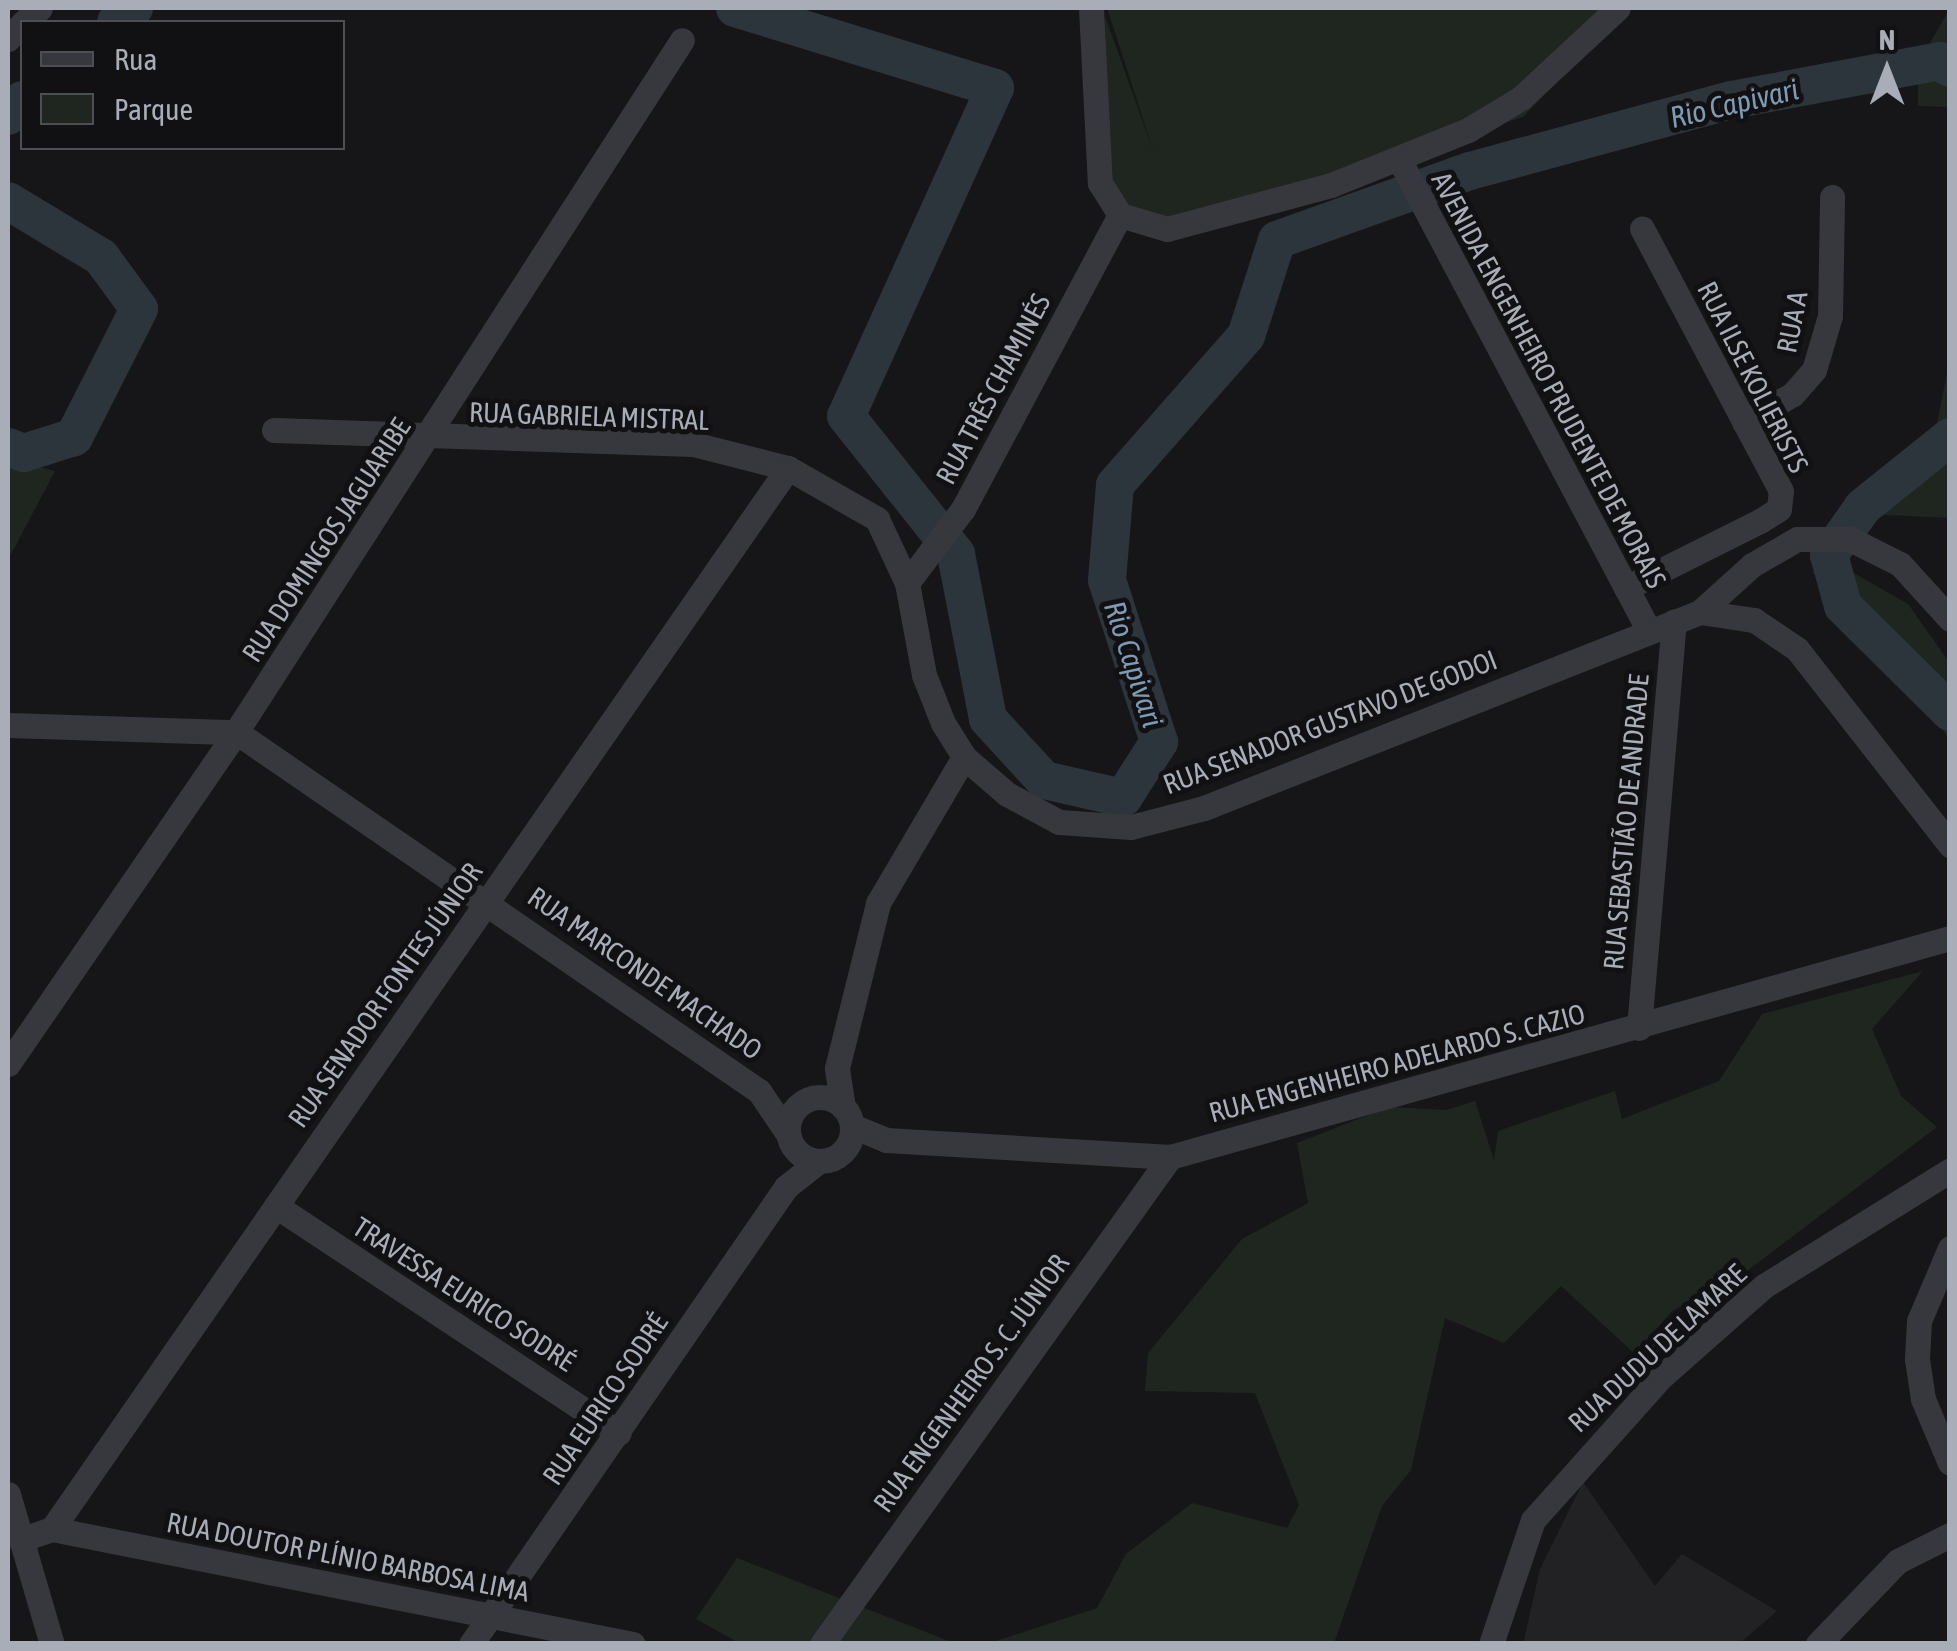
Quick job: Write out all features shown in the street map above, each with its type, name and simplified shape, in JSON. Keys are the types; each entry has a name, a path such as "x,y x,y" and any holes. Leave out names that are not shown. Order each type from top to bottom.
{"street":[{"path":"1092,8 1100,183 1120,214 1167,228 1197,226 1402,166 1520,98 1618,8"},
{"name":"RUA DOMINGOS JAGUARIBE","path":"8,1064 236,732 682,40"},
{"name":"AVENIDA ENGENHEIRO PRUDENTE DE MORAIS","path":"1402,166 1648,629"},
{"name":"RUA A","path":"1744,422 1793,394 1814,370 1830,316 1832,198"},
{"name":"RUA TRÊS CHAMINÉS","path":"907,582 963,509 1120,214"},
{"name":"RUA ILSE KOLIERISTS","path":"1626,588 1779,508 1781,491 1642,228"},
{"name":"RUA GABRIELA MISTRAL","path":"274,430 427,440 692,444 788,468 877,519 907,582"},
{"name":"RUA SENADOR FONTES JÚNIOR","path":"52,1529 788,468"},
{"path":"1700,612 1752,565 1798,539 1850,539 1900,564 1950,619"},
{"name":"RUA SENADOR GUSTAVO DE GODOI","path":"907,582 924,675 964,757 1007,794 1059,822 1131,827 1204,808 1648,629 1700,612"},
{"path":"1700,612 1754,620 1797,649 1950,845"},
{"name":"RUA SEBASTIÃO DE ANDRADE","path":"1638,1028 1674,622"},
{"path":"8,726 236,732"},
{"name":"RUA MARCONDE MACHADO","path":"236,732 489,899 759,1091 790,1139"},
{"path":"847,1126 838,1068 878,903 964,757"},
{"name":"RUA ENGENHEIRO ADELARDO S. CAZIO","path":"847,1126 886,1140 1170,1157 1950,938"},
{"name":"RUA EURICO SODRÉ","path":"786,1186 790,1139 809,1100 838,1068"},
{"name":"RUA MARCONDE MACHADO","path":"759,1091 809,1100 847,1126"},
{"name":"RUA EURICO SODRÉ","path":"472,1644 786,1186 819,1161 847,1126"},
{"path":"790,1139 819,1161"},
{"name":"RUA ENGENHEIRO S. C. JÚNIOR","path":"822,1644 1170,1157"},
{"name":"RUA DUDU DE LAMARE","path":"1492,1644 1532,1520 1660,1378 1764,1286 1950,1170"},
{"name":"TRAVESSA EURICO SODRÉ","path":"276,1206 619,1433"},
{"path":"1950,1248 1919,1321 1917,1359 1950,1463"},
{"path":"8,1494 52,1644"},
{"path":"20,1540 52,1529"},
{"name":"RUA DOUTOR PLÍNIO BARBOSA LIMA","path":"52,1529 633,1644"},
{"path":"1818,1644 1898,1561 1950,1535"}],"shaded area":[{"path":"1583,1482 1655,1586 1682,1554 1777,1611 1740,1643 1523,1644 1540,1569"}],"green space":[{"path":"1107,8 1628,8 1523,117 1179,227 1128,218 1106,190 1105,16 1154,153"},
{"path":"1950,8 1949,107 1918,106 1918,64"},
{"path":"1949,363 1949,518 1866,514 1932,448"},
{"path":"8,459 55,471 8,560"},
{"path":"1847,569 1908,604 1949,662 1949,739 1887,650 1812,572"},
{"path":"1923,971 1872,1029 1901,1096 1937,1127 1743,1274 1672,1311 1635,1354 1561,1286 1504,1343 1445,1318 1411,1470 1382,1506 1334,1643 987,1644 1097,1608 1126,1554 1192,1503 1287,1528 1299,1505 1255,1393 1145,1391 1148,1353 1242,1239 1308,1203 1297,1143 1389,1107 1446,1110 1475,1101 1494,1160 1498,1131 1615,1091 1622,1119 1719,1081 1762,1014"},
{"path":"737,1558 954,1643 739,1643 696,1619"}],"waterway":[{"name":"Rio Capivari","path":"119,20 134,8"},
{"name":"Rio Capivari","path":"735,8 995,88 846,416 956,554 988,719 1044,780 1123,798 1159,742 1107,580 1115,485 1246,336 1277,240 1470,171 1732,100 1940,61 1950,68"},
{"name":"Rio Capivari","path":"8,116 20,102"},
{"name":"Rio Capivari","path":"8,201 101,257 139,309 74,437 24,453 8,447"},
{"path":"1950,437 1863,507 1829,555 1843,606 1950,712"}]}
